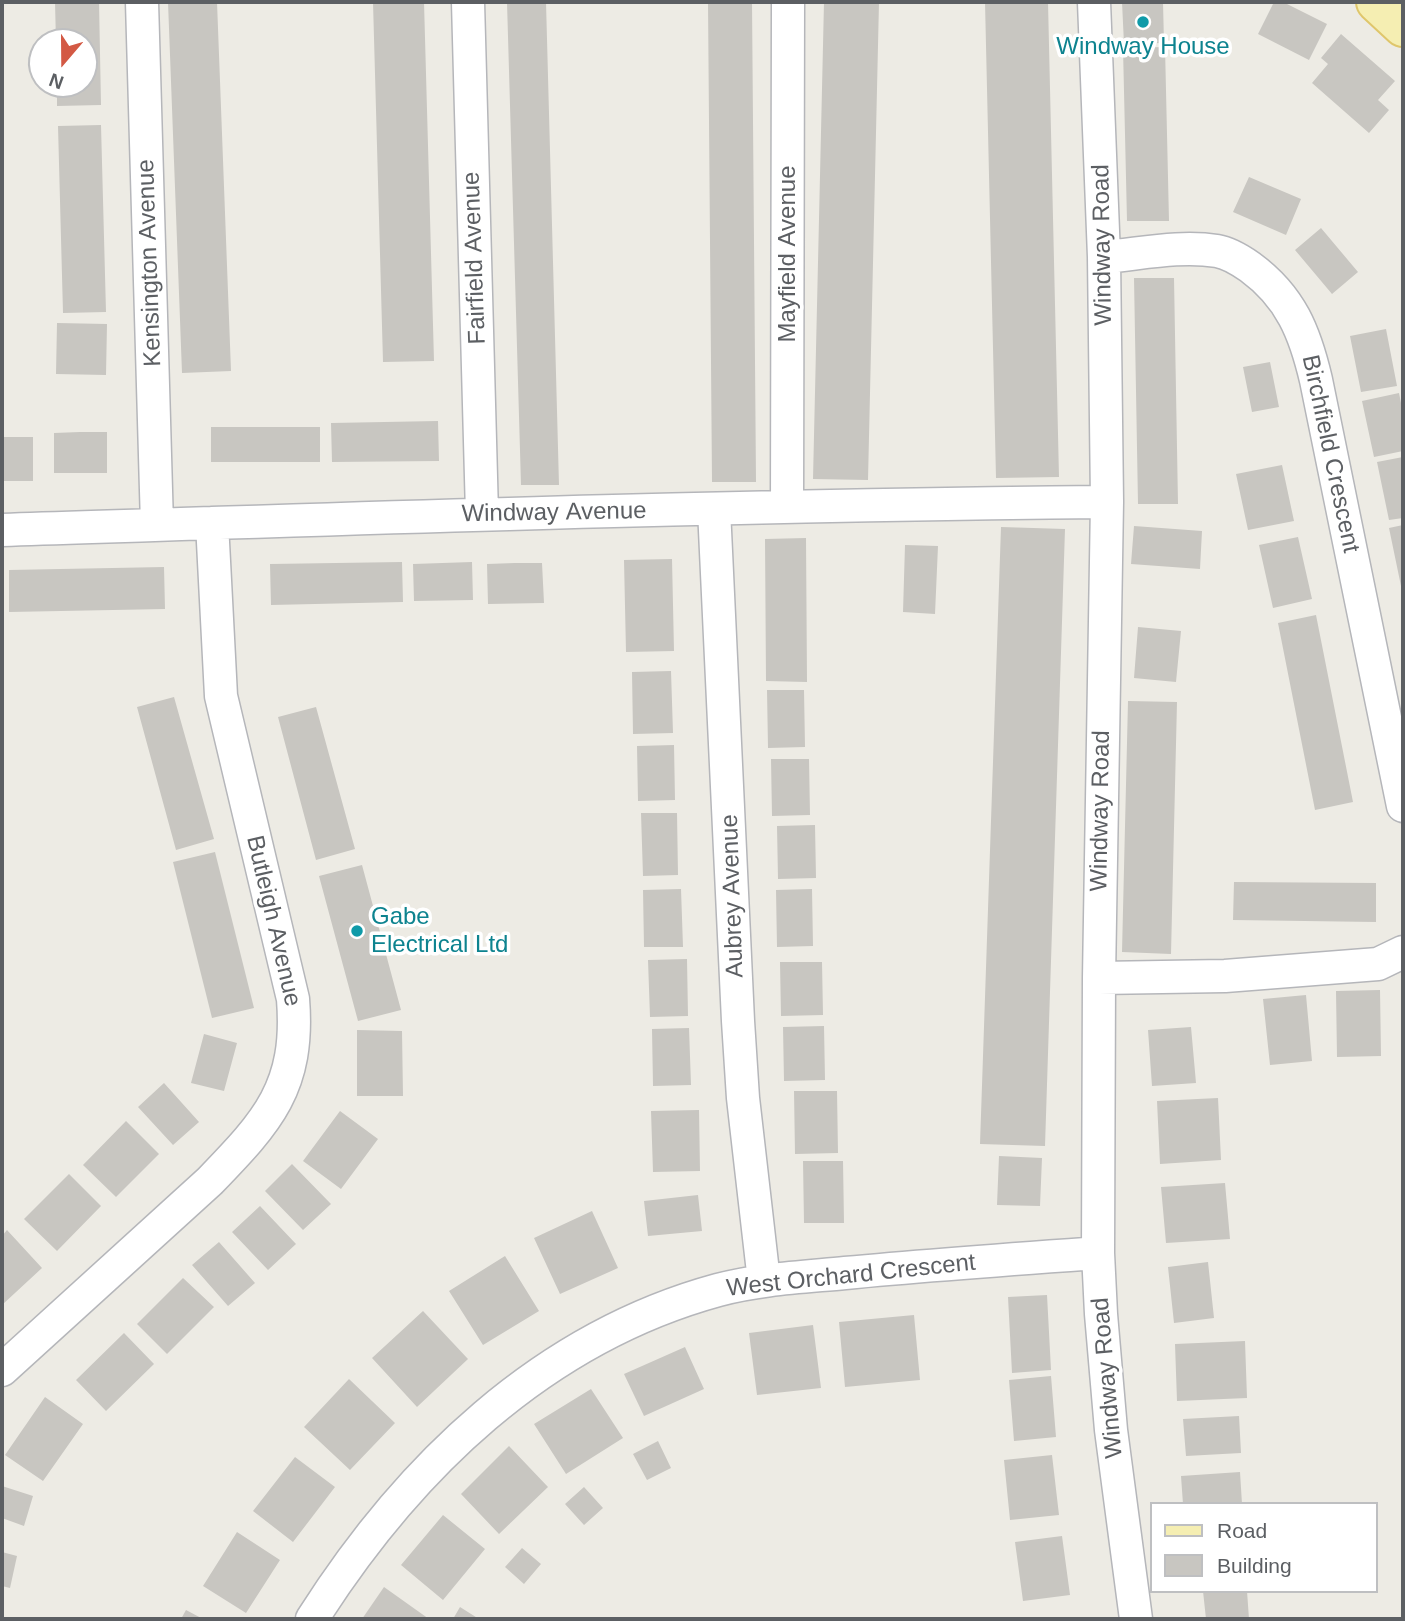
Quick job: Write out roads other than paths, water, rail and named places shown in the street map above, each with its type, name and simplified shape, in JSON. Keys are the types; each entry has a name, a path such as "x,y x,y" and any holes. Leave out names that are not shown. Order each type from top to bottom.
{"main road":[{"path":"1376,2 1403,27"}],"street":[{"name":"Kensington Avenue","path":"142,2 157,525"},
{"name":"Fairfield Avenue","path":"468,2 482,514"},
{"name":"Mayfield Avenue","path":"787,507 788,2"},
{"name":"Windway Road","path":"1094,2 1104,257 1107,502 1099,978 1098,1253 1111,1430 1136,1619"},
{"name":"Birchfield Crescent","path":"1104,257 1196,249 1220,251 1264,277 1282,296 1296,320 1308,345 1316,380 1403,806"},
{"name":"Windway Avenue","path":"2,530 482,514 1107,502"},
{"name":"Aubrey Avenue","path":"715,509 738,1021 743,1098 764,1281"},
{"name":"Butleigh Avenue","path":"2,1370 211,1181 238,1152 260,1127 279,1096 292,1058 295,1030 293,999 221,696 212,523"},
{"path":"1099,978 1225,976 1378,964 1403,952"},
{"name":"West Orchard Crescent","path":"312,1619 357,1554 393,1511 453,1445 495,1406 538,1373 598,1337 653,1311 720,1289 764,1281 940,1264 1098,1253"}],"place":[{"name":"Windway House","path":"1143,22"},
{"name":"Gabe Electrical Ltd","path":"357,931"}]}
